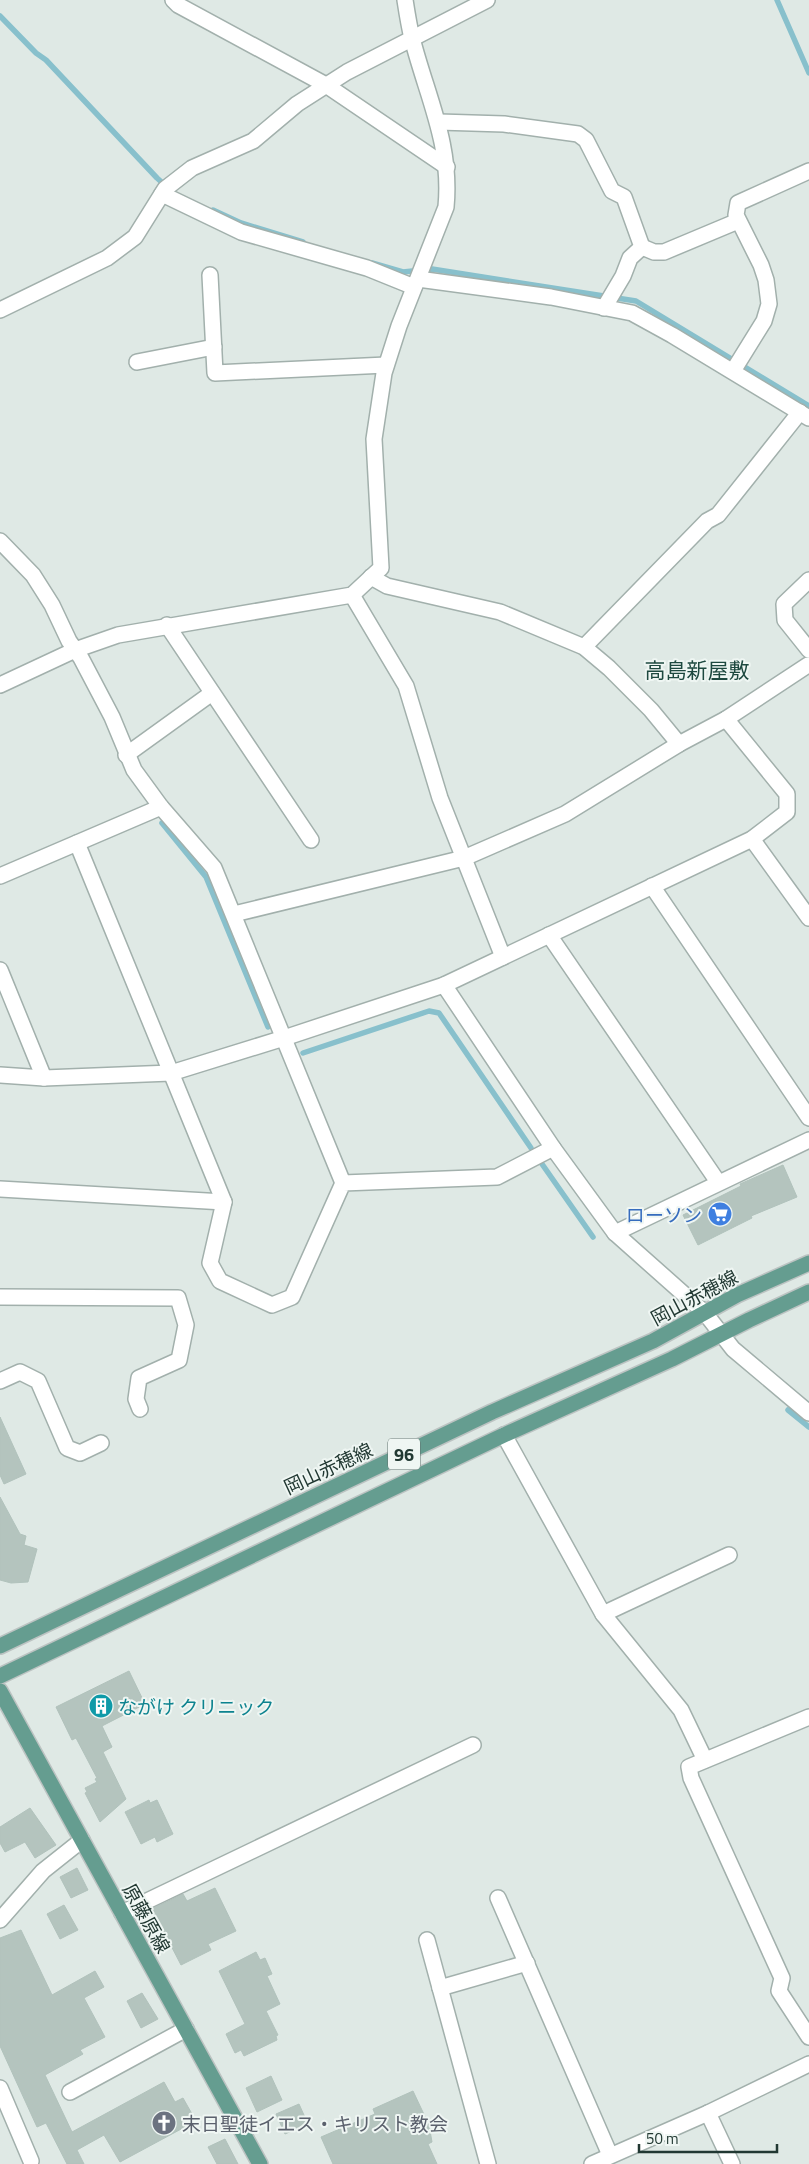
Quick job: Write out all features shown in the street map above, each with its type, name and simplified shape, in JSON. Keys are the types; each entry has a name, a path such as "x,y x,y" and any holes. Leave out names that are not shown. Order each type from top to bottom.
{"main road":[{"name":"岡山赤穂線","path":"0,1646 492,1412 654,1341 737,1296 809,1263"},
{"name":"96","path":"0,1676 504,1435 672,1359 809,1292"},
{"name":"原藤原線","path":"0,1691 260,2164"}],"street":[{"path":"173,0 178,5 326,85 447,166"},
{"path":"0,685 75,650 118,635 167,625 352,595 381,568 374,439 386,365 446,207 447,166 439,122 412,38 405,0"},
{"path":"0,310 107,258 135,237 166,189 192,168 252,140 298,104 347,72 487,0"},
{"path":"439,122 504,124 578,134 586,140 612,191 624,197 642,247 654,252 664,252 738,221"},
{"path":"736,366 764,322 769,304 766,280 761,265 736,216 738,202 809,172"},
{"path":"166,189 242,232 367,268 551,297 608,301 736,366 805,415 718,515 707,521 584,647"},
{"path":"608,301 623,276 630,258 642,247"},
{"path":"210,275 215,373 386,365"},
{"path":"137,362 214,347"},
{"path":"0,541 39,583 52,605 112,717 126,755 134,770 161,807 214,868 343,1183 292,1297 272,1305 220,1281 210,1263 224,1202 77,843"},
{"path":"371,578 386,586 500,612 584,647 609,668 651,710 679,744"},
{"path":"809,580 784,604 785,620 809,650"},
{"path":"352,595 406,686 440,798 503,957"},
{"path":"167,625 311,840"},
{"path":"234,914 464,858 565,814 679,744 726,719 809,665"},
{"path":"126,755 212,693"},
{"path":"0,1076 44,1078 171,1073 284,1038 444,985 752,838 787,812 787,794 726,719"},
{"path":"0,876 161,807"},
{"path":"752,838 809,918"},
{"path":"652,886 809,1118"},
{"path":"548,935 718,1182"},
{"path":"0,970 44,1078"},
{"path":"444,985 553,1148 614,1233 705,1313 733,1349 809,1413"},
{"path":"614,1233 809,1140"},
{"path":"343,1183 497,1177 553,1148"},
{"path":"0,1190 224,1202"},
{"path":"0,1297 178,1298 186,1325 179,1360 139,1378 136,1399 140,1410"},
{"path":"0,1381 20,1372 38,1381 67,1448 80,1453 101,1443"},
{"path":"504,1435 603,1614 681,1710 705,1760"},
{"path":"603,1614 729,1555"},
{"path":"809,1717 689,1767 690,1778 782,1978 779,1990 809,2037"},
{"path":"122,1913 473,1745"},
{"path":"0,1920 43,1870 82,1840"},
{"path":"498,1898 610,2155"},
{"path":"427,1940 488,2164"},
{"path":"440,1988 527,1963"},
{"path":"70,2092 186,2029"},
{"path":"592,2164 708,2112 805,2072"},
{"path":"0,2088 31,2161"},
{"path":"708,2112 732,2164"}],"building":[{"path":"783,1165 797,1197 751,1216 752,1218 698,1245 683,1215 741,1186 740,1184"},
{"path":"0,1417 26,1474 4,1484 0,1475"},
{"path":"0,1497 20,1534 26,1536 24,1545 37,1549 28,1582 11,1583 0,1580"},
{"path":"129,1671 145,1704 102,1726 112,1747 103,1752 126,1799 100,1822 85,1793 87,1792 85,1788 97,1782 95,1779 97,1778 76,1738 72,1740 56,1707"},
{"path":"149,1800 150,1803 157,1800 173,1834 157,1842 155,1837 141,1844 125,1812"},
{"path":"30,1808 56,1845 35,1858 25,1842 5,1852 0,1843 0,1827"},
{"path":"77,1868 88,1890 71,1898 60,1877"},
{"path":"215,1888 236,1931 208,1944 211,1950 181,1965 152,1909 183,1894 187,1901"},
{"path":"64,1905 78,1930 60,1939 47,1914"},
{"path":"21,1930 52,1995 95,1971 104,1987 84,1998 105,2037 80,2050 83,2054 45,2075 72,2132 164,2082 175,2102 183,2098 196,2121 120,2162 104,2135 77,2150 84,2164 67,2164 46,2123 37,2127 0,2046 0,1938"},
{"path":"256,1952 260,1960 265,1958 272,1974 267,1976 280,2004 266,2011 278,2035 276,2036 277,2040 244,2056 241,2050 235,2053 226,2034 245,2024 219,1971"},
{"path":"142,1993 158,2019 141,2028 127,2001"},
{"path":"271,2076 282,2100 257,2112 246,2088"},
{"path":"413,2091 429,2125 432,2142 428,2144 437,2164 333,2164 321,2137 375,2114 373,2109"},
{"path":"299,2104 308,2124 285,2134 276,2114"},
{"path":"225,2139 238,2164 217,2164 208,2147"}],"waterway":[{"path":"777,0 809,73"},
{"path":"0,16 36,53 46,60 167,187"},
{"path":"213,210 241,223 303,242"},
{"path":"372,263 403,272 432,269 636,301 809,406"},
{"path":"162,823 206,877 268,1027"},
{"path":"303,1053 429,1011 439,1013 531,1148"},
{"path":"542,1164 593,1237"},
{"path":"788,1410 809,1427"}],"place":[{"name":"ローソン","path":"720,1214"},
{"name":"ながけ クリニック","path":"101,1706"},
{"name":"末日聖徒イエス・キリスト教会","path":"164,2123"}],"district":[{"name":"高島新屋敷","path":"697,670"}]}
